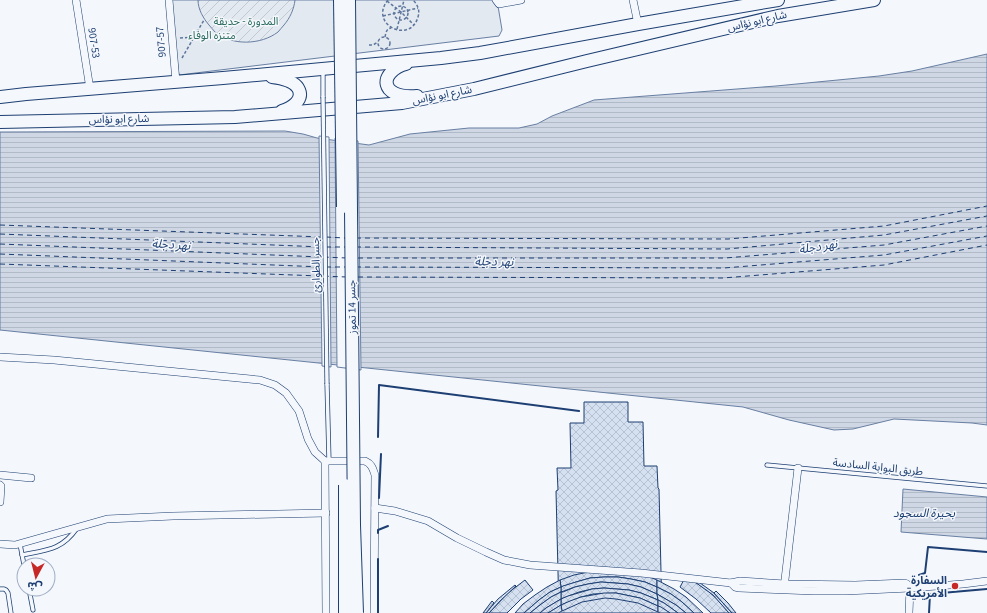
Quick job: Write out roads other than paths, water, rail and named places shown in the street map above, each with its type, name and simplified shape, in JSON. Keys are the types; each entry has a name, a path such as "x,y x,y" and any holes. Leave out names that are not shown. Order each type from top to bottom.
{"main road":[{"name":"جسر 14 تموز","path":"340,0 346,517 345,613"},
{"name":"جسر 14 تموز","path":"349,0 356,613"},
{"name":"شارع ابو نؤاس","path":"0,97 90,89 176,76 223,78 441,58 480,53 778,0"},
{"name":"شارع ابو نؤاس","path":"0,122 235,117 402,103 474,89 778,16 874,0"},
{"path":"441,58 401,65 387,76 389,88 396,93 407,97 434,95 474,89"},
{"path":"223,78 268,76 282,78 298,88 299,99 288,109 277,112 235,117"}],"street":[{"name":"907-53","path":"76,0 90,89"},
{"name":"907-57","path":"169,0 176,76"},
{"path":"496,0 498,4 502,4 521,0"},
{"path":"633,0 638,24"},
{"path":"0,357 54,360 260,380 275,385 286,393 299,411 308,439 315,452 327,461 365,461 370,463 372,467 375,475 374,613"},
{"path":"326,613 327,461"},
{"path":"784,587 798,468"},
{"path":"0,475 31,478"},
{"path":"0,485 0,502"},
{"path":"375,508 395,511 428,521 457,538 504,560 530,565 641,573 731,584 737,588 784,587 846,591 910,588 987,581"},
{"path":"0,544 20,544 113,518 326,513"},
{"path":"909,613 910,588"}],"lane":[{"name":"جسر الطوارئ","path":"323,69 327,461"},
{"name":"طريق البوابة السادسة","path":"766,465 987,486"},
{"path":"20,544 22,555 54,548 64,543 71,537 78,527"},
{"path":"0,589 6,590 8,593 11,613"},
{"path":"31,597 33,610"}],"water":[{"name":"نهر دجلة","path":"987,54 987,425 894,419 853,429 834,430 789,420 743,407 0,330 0,132 285,131 317,138 369,145 410,134 469,128 519,128 537,124 552,116 594,100 776,86 879,76 912,71"},
{"name":"بحيرة السجود","path":"903,489 987,497 987,539 901,532"}],"place":[{"name":"السفارة الأمريكية","path":"955,586"}],"park label":[{"name":"المدورة - حديقة","path":"246,21"},
{"name":"متنزه الوفاء","path":"212,35"}]}
